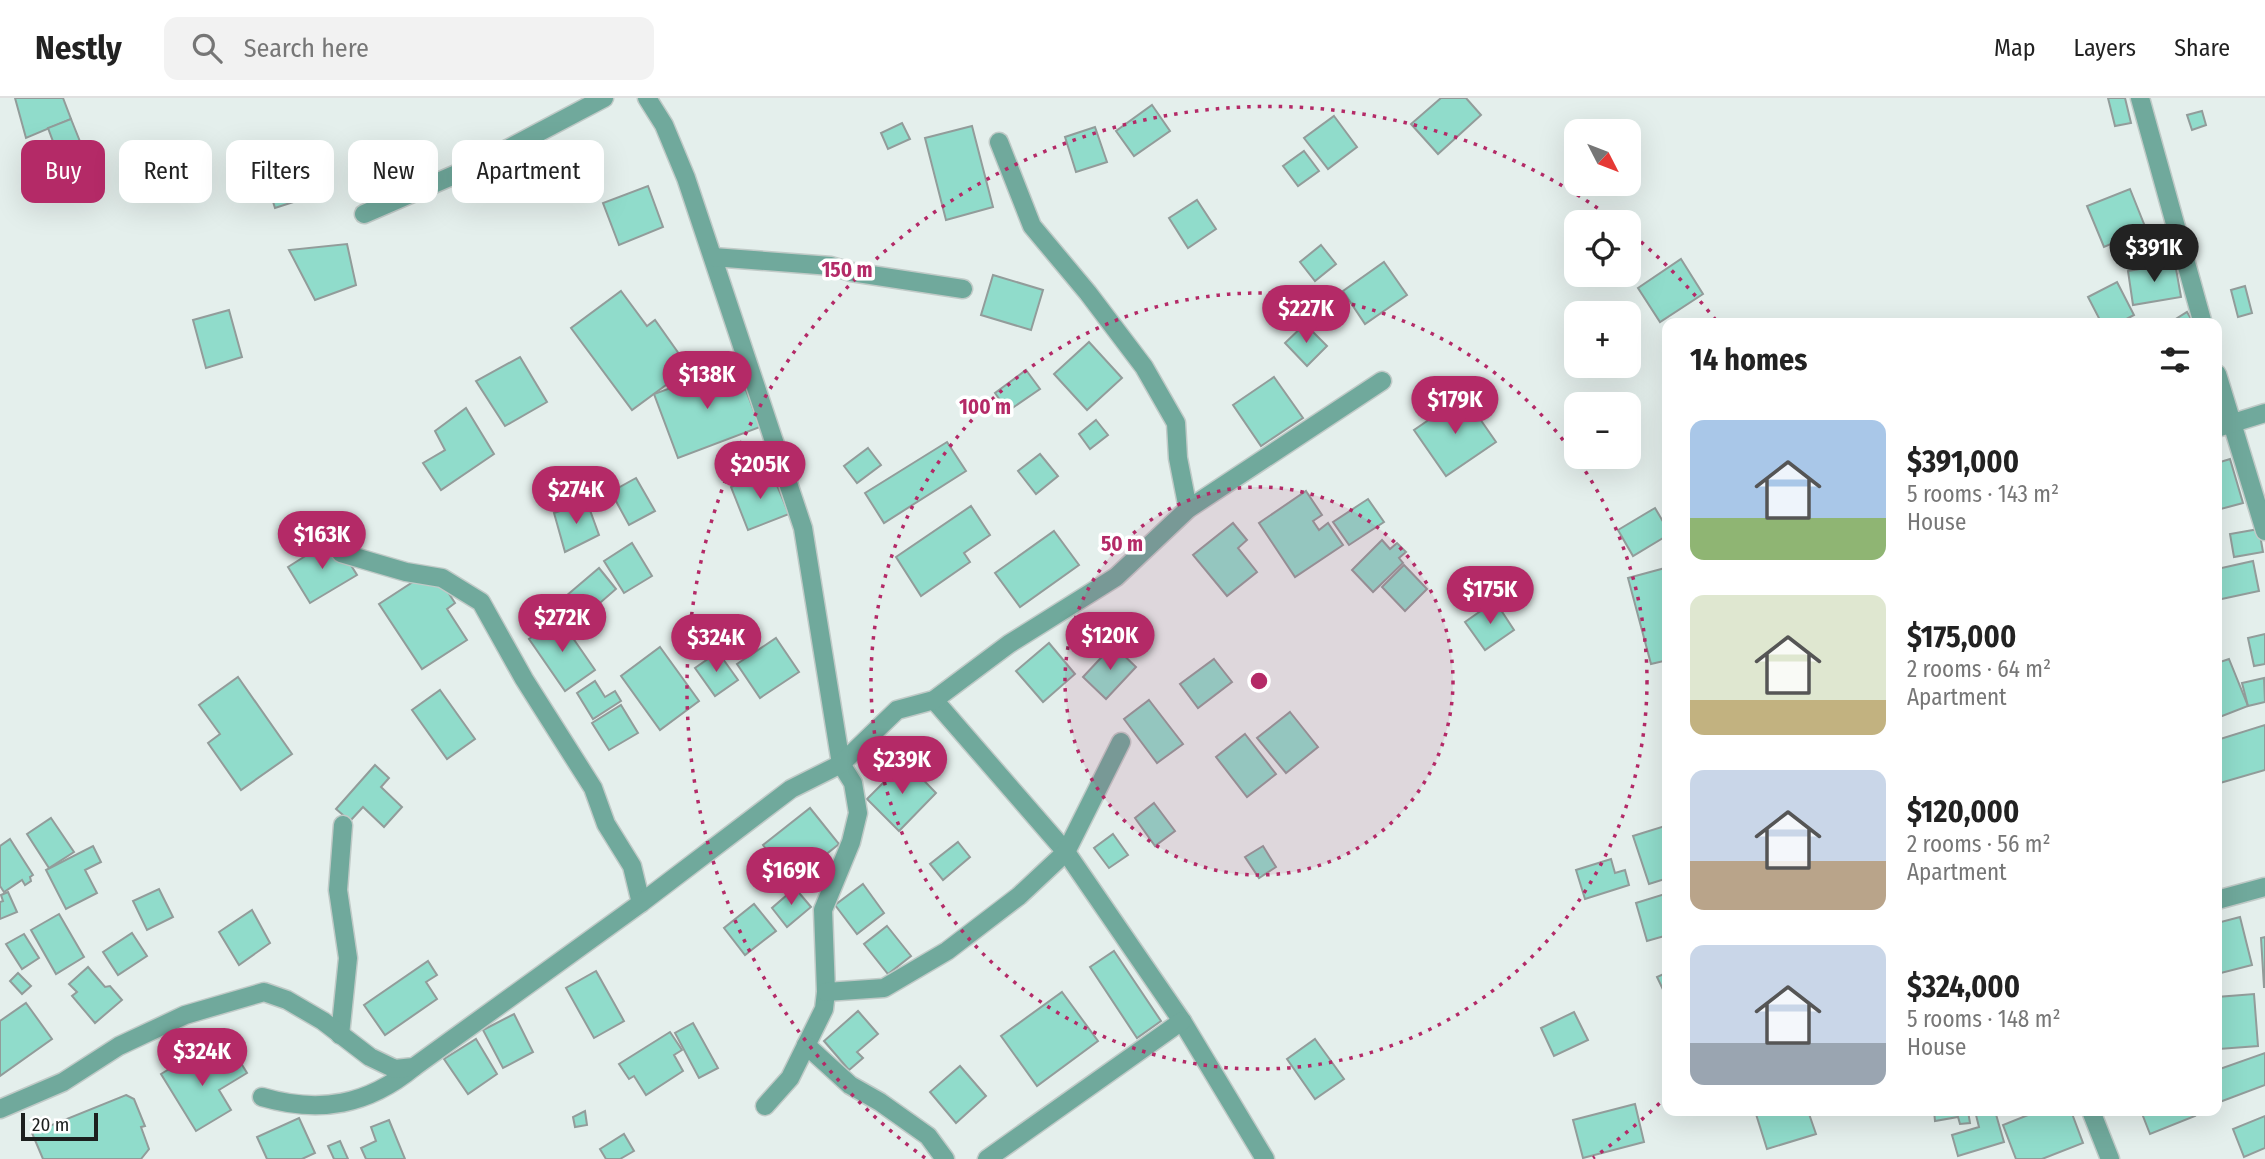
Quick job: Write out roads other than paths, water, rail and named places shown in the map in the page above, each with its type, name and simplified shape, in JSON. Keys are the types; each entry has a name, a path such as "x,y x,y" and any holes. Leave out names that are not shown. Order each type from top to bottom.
{"street":[{"path":"364,214 475,166 604,98"},
{"path":"647,98 664,125 686,178 803,528 841,764 853,783 858,813 851,842 823,909 826,992 824,1009 790,1078 765,1106"},
{"path":"2140,98 2201,318"},
{"path":"999,142 1032,226 1088,293 1144,367 1176,423 1178,457 1188,509"},
{"path":"713,257 831,266 851,272 963,289"},
{"path":"262,1097 287,1104 334,1105 365,1098 395,1083 414,1066 641,903 791,789 841,764 897,710 934,700 1009,644 1116,577 1188,509 1382,381"},
{"path":"2265,413 2224,426 2265,531"},
{"path":"341,553 406,572 442,578 481,602 524,679 593,788 606,824 632,866 641,903"},
{"path":"934,700 1066,852 1182,1021 1265,1159"},
{"path":"826,992 884,988 947,951 1019,896 1066,852 1121,742"},
{"path":"340,1035 348,958 338,890 343,825"},
{"path":"2222,899 2265,887"},
{"path":"0,1110 63,1082 119,1046 185,1015 264,992 287,1000 370,1057 395,1069 414,1066"},
{"path":"987,1159 1182,1021"},
{"path":"806,1045 850,1084 928,1136 945,1159"},
{"path":"2093,1116 2110,1159"}]}
